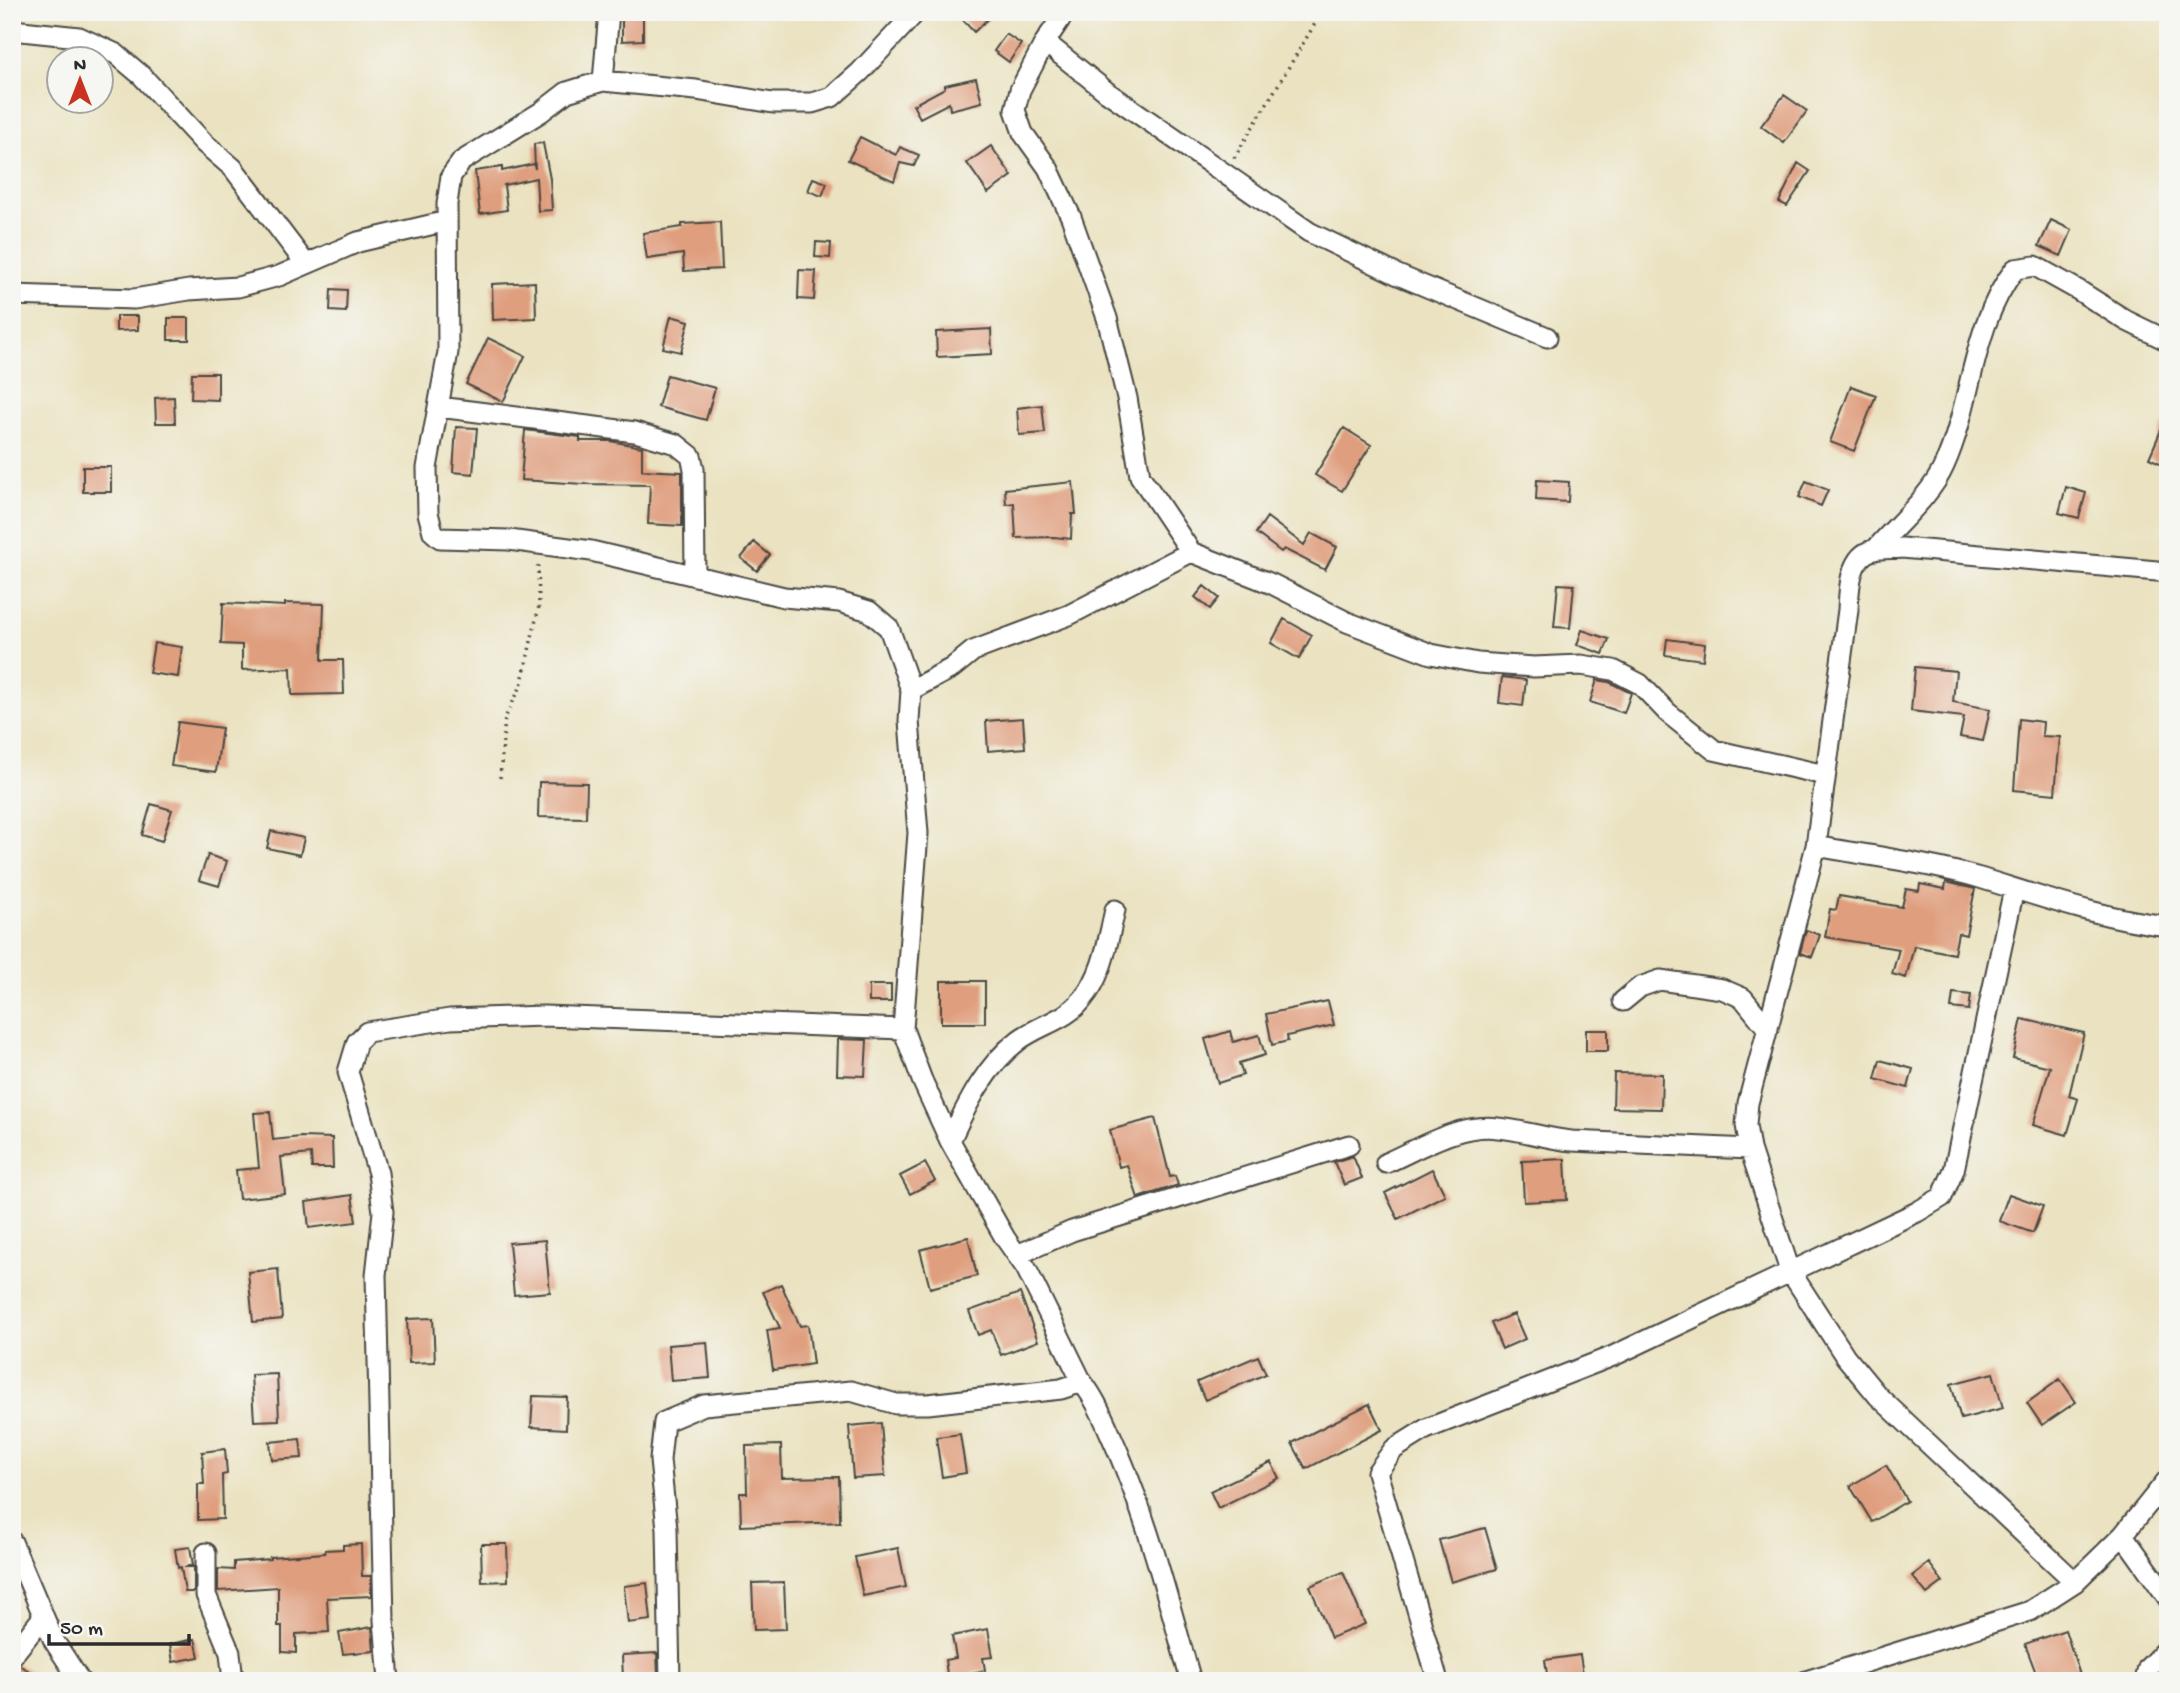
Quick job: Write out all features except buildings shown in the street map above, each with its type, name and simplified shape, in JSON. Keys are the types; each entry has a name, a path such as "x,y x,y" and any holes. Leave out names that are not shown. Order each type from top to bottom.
{"street":[{"path":"603,80 609,12"},
{"path":"916,12 860,72 832,97 812,103 773,103 696,90 603,80 566,92 541,112 462,161 451,176 447,221 448,352 427,468 428,513 433,533 440,538 509,540 590,551 784,597 839,602 869,611 890,628 911,690 909,721 918,833 903,1029 922,1080 950,1141 1026,1268 1082,1382 1095,1399 1135,1492 1191,1681"},
{"path":"1065,12 1045,42 1020,90 1015,110 1023,133 1048,168 1071,217 1107,318 1127,398 1139,476 1191,552 1272,584 1347,622 1431,654 1478,663 1534,667 1581,666 1613,670 1640,684 1668,713 1714,750 1825,775"},
{"path":"12,30 79,37 116,54 142,76 204,143 233,168 305,263"},
{"path":"1045,42 1107,92 1309,232 1398,275 1547,337"},
{"path":"12,295 134,299 189,289 238,287 279,276 358,242 447,221"},
{"path":"1875,550 1944,468 1983,331 2001,286 2015,269 2035,267 2078,289 2127,321 2168,341"},
{"path":"439,407 635,432 677,444 691,456 694,469 695,576"},
{"path":"2075,1582 1878,1396 1845,1356 1790,1271 1749,1149 1746,1125 1748,1103 1816,846 1848,610 1849,583 1858,561 1866,553 1875,550 1941,550 2094,567 2168,572"},
{"path":"911,690 952,668 973,651 1069,615 1191,552"},
{"path":"1816,846 1978,878 2138,922 2168,926"},
{"path":"1438,1681 1377,1472 1394,1448 1426,1429 1613,1356 1876,1233 1942,1198 1954,1170 2014,890"},
{"path":"950,1141 969,1099 991,1069 1020,1040 1055,1022 1082,1001 1101,965 1115,910"},
{"path":"1623,1001 1640,987 1660,980 1722,989 1743,998 1768,1029"},
{"path":"389,1681 384,1620 376,1275 383,1212 378,1173 348,1072 357,1042 367,1032 450,1019 544,1016 903,1029"},
{"path":"1386,1163 1459,1132 1480,1127 1499,1128 1565,1141 1749,1149"},
{"path":"1017,1255 1072,1231 1349,1145"},
{"path":"670,1681 667,1529 660,1460 664,1422 704,1405 790,1396 851,1391 896,1404 928,1404 1061,1389 1082,1382"},
{"path":"1806,1681 1833,1677 2030,1611 2075,1582 2123,1535 2168,1479"},
{"path":"2123,1535 2168,1598"},
{"path":"12,1542 54,1641 80,1681"},
{"path":"206,1553 206,1595 230,1654 233,1681"},
{"path":"12,1656 43,1617"},
{"path":"2145,1681 2148,1668 2168,1647"}],"path":[{"path":"1231,177 1234,156 1322,12"},
{"path":"500,778 505,718 521,686 539,606 538,544"}]}
